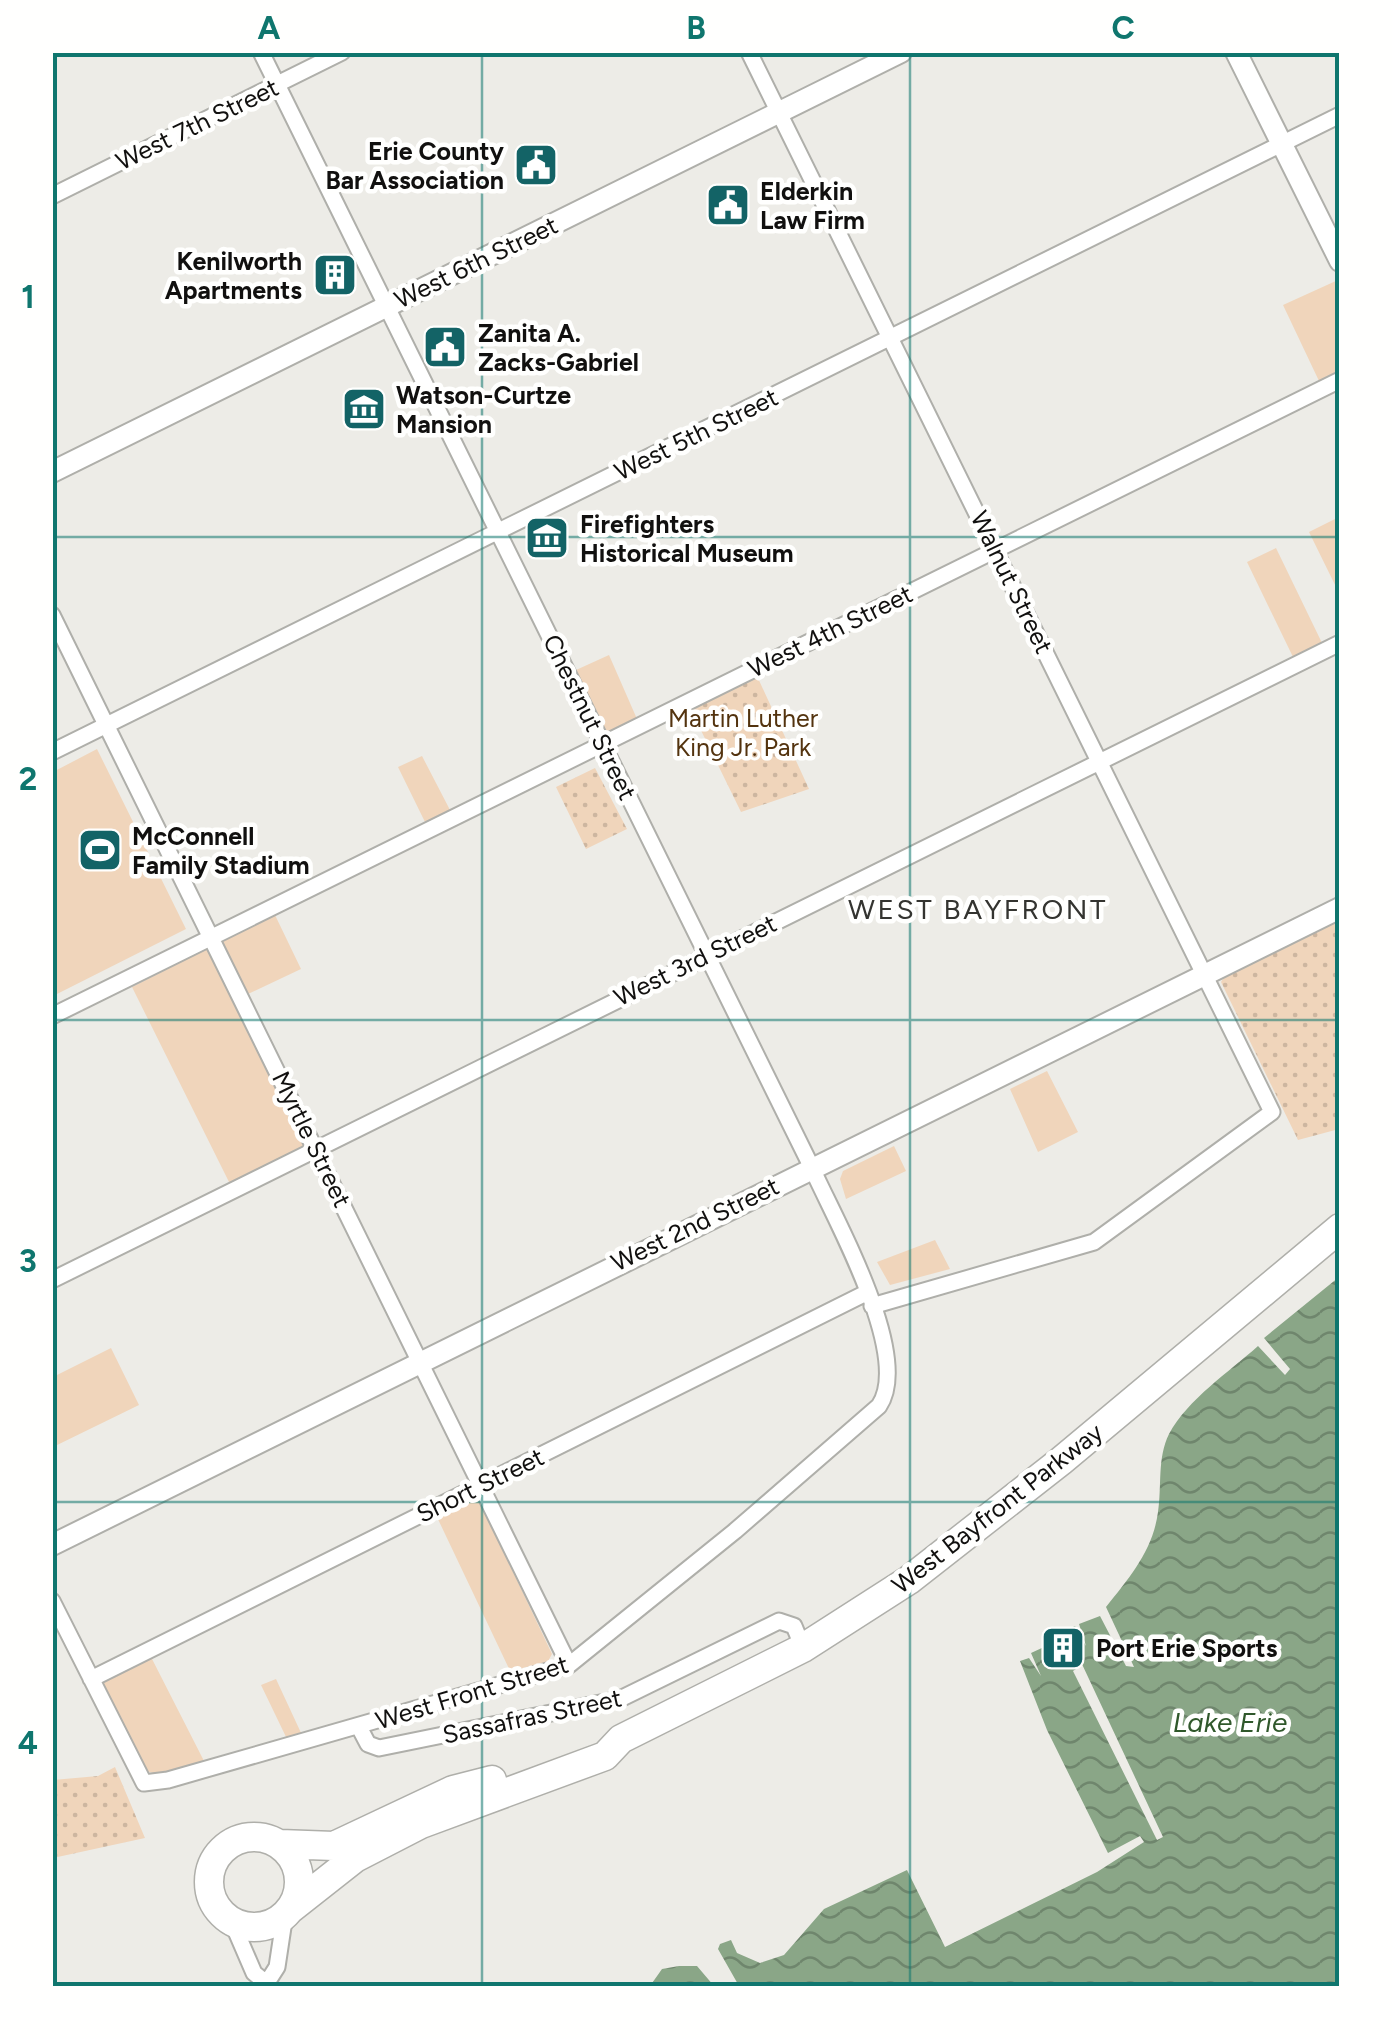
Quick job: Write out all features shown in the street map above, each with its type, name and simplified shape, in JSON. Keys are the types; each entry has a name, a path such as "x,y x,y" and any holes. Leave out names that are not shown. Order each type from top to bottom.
{"highway":[{"name":"West Bayfront Parkway","path":"287,1912 354,1858 420,1824 604,1756 621,1739 803,1648 909,1580 1014,1499 1340,1228"},
{"name":"West Bayfront Parkway","path":"280,1844 334,1846 452,1790 531,1769 602,1738 621,1739"},
{"path":"244,1837 280,1844 299,1875 287,1912 256,1927 232,1922 210,1893 215,1858 244,1837"}],"street":[{"name":"Chestnut Street","path":"261,52 811,1166 870,1299 886,1353 888,1392"},
{"name":"West 7th Street","path":"52,196 342,52"},
{"name":"Walnut Street","path":"750,52 1272,1112 1094,1242 870,1299"},
{"name":"West 6th Street","path":"52,472 901,52"},
{"path":"1236,52 1340,261"},
{"name":"West 5th Street","path":"52,752 1340,115"},
{"name":"West 4th Street","path":"52,1016 1340,380"},
{"name":"Myrtle Street","path":"52,616 569,1665"},
{"name":"West 3rd Street","path":"52,1280 1340,643"},
{"name":"West 2nd Street","path":"52,1545 811,1166 1340,908"},
{"name":"Short Street","path":"91,1679 482,1484 870,1299"},
{"name":"West Front Street","path":"91,1679 144,1783 569,1665 735,1531 879,1406 888,1392"},
{"path":"52,1602 91,1679"},
{"name":"Sassafras Street","path":"359,1726 366,1742 380,1748 620,1699 779,1621 794,1626 803,1648"},
{"path":"232,1922 254,1973 269,1984 277,1967 287,1912"}],"green space":[{"path":"1338,280 1339,370 1319,381 1283,305"},
{"path":"1339,517 1339,593 1309,532"},
{"path":"1276,548 1322,643 1293,657 1247,562"},
{"path":"609,655 637,719 607,733 576,670"},
{"name":"Martin Luther King Jr. Park","path":"757,676 809,789 741,812 691,710"},
{"name":"McConnell Family Stadium","path":"97,749 186,929 53,996 53,772"},
{"path":"422,756 450,810 425,822 398,767"},
{"path":"595,768 627,829 586,849 556,787"},
{"path":"275,915 301,969 248,994 222,941"},
{"path":"1339,918 1339,1129 1298,1140 1221,982 1226,974"},
{"path":"207,949 308,1147 230,1184 132,987"},
{"path":"1047,1071 1078,1132 1038,1152 1010,1089"},
{"path":"894,1146 906,1171 846,1199 840,1179 843,1171"},
{"path":"935,1240 950,1269 890,1285 877,1262"},
{"path":"111,1348 139,1405 53,1447 53,1377"},
{"path":"478,1498 552,1654 546,1665 512,1675 436,1515"},
{"path":"151,1657 204,1761 156,1774 146,1771 103,1686 103,1681"},
{"path":"276,1679 302,1735 287,1739 261,1685"},
{"path":"115,1767 145,1838 53,1858 53,1780 98,1776"}],"water":[{"name":"Lake Erie","path":"1339,1277 1339,1986 739,1986 718,1949 720,1944 731,1940 737,1953 760,1963 784,1955 824,1909 907,1870 945,1947 1097,1872 1144,1842 1140,1836 1108,1853 1047,1730 1020,1661 1029,1658 1041,1676 1031,1653 1044,1647 1058,1668 1047,1645 1050,1641 1061,1665 1073,1655 1079,1667 1073,1671 1157,1840 1163,1837 1066,1630 1075,1626 1086,1646 1079,1624 1100,1616 1126,1666 1134,1667 1106,1607 1132,1574 1151,1539 1169,1434 1198,1398 1258,1346 1285,1375 1290,1369 1264,1338"},
{"path":"697,1966 714,1986 650,1986 662,1969"}],"place":[{"name":"Erie County Bar Association","path":"536,165"},
{"name":"Elderkin Law Firm","path":"728,205"},
{"name":"Kenilworth Apartments","path":"335,275"},
{"name":"Zanita A. Zacks-Gabriel","path":"445,347"},
{"name":"Watson-Curtze Mansion","path":"364,409"},
{"name":"Firefighters Historical Museum","path":"547,538"},
{"name":"McConnell Family Stadium","path":"100,850"},
{"name":"Port Erie Sports","path":"1063,1648"}],"district":[{"name":"WEST BAYFRONT","path":"978,909"}]}
